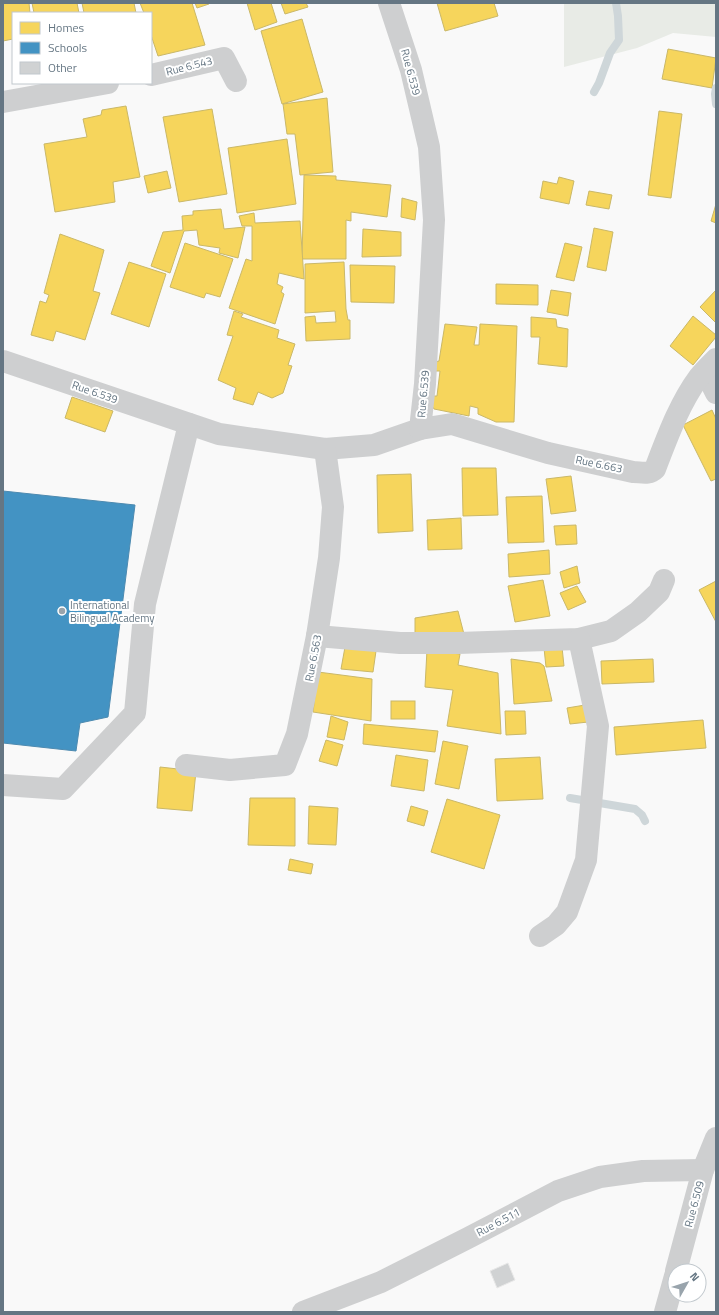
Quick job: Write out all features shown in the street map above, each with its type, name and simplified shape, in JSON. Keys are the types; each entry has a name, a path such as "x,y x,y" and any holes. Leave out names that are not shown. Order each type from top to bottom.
{"street":[{"name":"Rue 6.539","path":"3,361 219,434 325,449 374,445 420,429 425,384 434,220 429,147 411,70 389,3"},
{"name":"Rue 6.543","path":"152,75 224,58 236,81"},
{"path":"3,102 102,84"},
{"name":"Rue 6.663","path":"420,429 452,424 548,453 633,472 646,473 656,469 670,431 686,400 699,376 710,365"},
{"path":"710,365 716,393"},
{"path":"3,785 63,789 135,713 145,604 189,424"},
{"name":"Rue 6.563","path":"186,765 230,770 285,765 297,734 317,636 329,558 333,507 325,449"},
{"path":"317,636 400,644 580,640 611,631 638,612 659,592 664,580"},
{"path":"540,936 556,925 568,912 586,860 598,726 580,640"},
{"name":"Rue 6.509","path":"678,1263 704,1170 716,1138"},
{"name":"Rue 6.511","path":"303,1312 381,1282 558,1191 600,1177 643,1171 704,1170"}],"shaded area":[{"path":"564,3 716,3 716,37 673,33 637,48 564,67"}],"building: Homes":[{"path":"3,3 29,3 30,12 12,12 12,39 3,41"},
{"path":"32,3 77,3 79,12 34,12"},
{"path":"82,3 134,3 136,12 84,12"},
{"path":"140,3 192,3 205,45 158,56 152,38 152,12 144,12"},
{"path":"195,3 208,3 209,4 197,8"},
{"path":"247,3 271,3 277,22 255,30"},
{"path":"281,3 306,3 308,7 285,14"},
{"path":"437,3 494,3 498,16 445,31"},
{"path":"302,19 323,92 282,104 261,31"},
{"path":"668,49 716,58 712,88 662,79"},
{"path":"327,98 333,172 300,175 295,134 287,134 283,104"},
{"path":"126,106 140,177 113,182 115,202 55,212 44,144 87,137 83,119 101,115 102,110"},
{"path":"212,109 227,194 179,202 163,117"},
{"path":"659,111 682,114 671,198 648,195"},
{"path":"287,139 296,204 237,213 228,148"},
{"path":"167,171 171,188 148,193 144,176"},
{"path":"304,175 336,176 336,180 391,185 387,217 351,212 351,221 346,220 346,259 302,259"},
{"path":"559,177 574,181 569,204 540,198 543,181 557,184"},
{"path":"589,191 612,195 609,209 586,205"},
{"path":"402,198 417,202 415,220 401,217"},
{"path":"716,204 716,223 711,221"},
{"path":"221,209 224,229 245,227 238,258 219,253 220,248 199,245 197,230 184,231 170,273 151,266 163,232 183,230 182,216 193,215 193,211"},
{"path":"254,213 255,223 300,221 304,279 279,273 277,284 283,287 281,292 284,294 275,324 229,308 246,259 252,261 252,226 242,226 239,216"},
{"path":"594,228 613,232 606,271 587,267"},
{"path":"363,229 401,232 401,256 362,257"},
{"path":"60,234 104,250 93,291 100,293 85,340 56,331 53,341 31,335 40,301 46,303 49,295 44,293"},
{"path":"185,243 233,259 220,297 206,293 204,298 170,287"},
{"path":"565,243 582,247 574,281 556,277"},
{"path":"129,262 166,274 149,327 111,314"},
{"path":"344,262 346,309 348,320 350,320 350,339 306,341 305,317 315,316 316,323 336,322 335,311 305,313 305,264"},
{"path":"350,265 395,266 394,303 351,302"},
{"path":"496,284 538,285 538,305 496,304"},
{"path":"551,290 571,293 568,316 547,312"},
{"path":"716,290 716,323 700,307"},
{"path":"234,311 243,314 241,317 279,330 277,338 295,344 288,365 292,366 283,393 272,398 258,392 253,405 233,399 236,388 218,380 233,336 227,335"},
{"path":"693,316 716,335 716,337 693,365 670,346"},
{"path":"531,317 556,319 557,327 568,329 567,367 538,364 540,337 531,337"},
{"path":"445,324 477,327 474,345 479,345 480,324 517,326 514,422 496,422 478,414 478,408 470,406 469,416 434,409 431,404 431,396 437,396 440,371 434,371 435,362 439,361"},
{"path":"72,397 113,411 105,432 65,418"},
{"path":"712,410 716,419 716,479 711,481 683,425"},
{"path":"462,468 496,468 498,515 463,516"},
{"path":"411,474 413,531 378,533 377,475"},
{"path":"571,476 576,511 551,514 546,479"},
{"path":"542,496 544,542 508,543 506,497"},
{"path":"461,518 462,549 428,550 427,520"},
{"path":"576,525 577,544 556,545 554,526"},
{"path":"549,550 550,574 509,577 508,554"},
{"path":"577,566 580,583 564,588 560,572"},
{"path":"543,580 550,616 515,622 508,586"},
{"path":"716,581 716,622 699,590"},
{"path":"577,586 586,602 568,610 560,593"},
{"path":"458,611 465,638 415,642 415,618"},
{"path":"345,647 376,651 373,672 341,669"},
{"path":"562,647 564,666 546,667 544,648"},
{"path":"427,650 460,654 458,665 498,673 501,734 447,726 453,690 425,687"},
{"path":"511,659 540,663 544,666 552,701 514,704"},
{"path":"653,659 654,682 602,684 601,661"},
{"path":"318,672 372,679 371,721 313,712"},
{"path":"391,701 415,701 415,719 391,719"},
{"path":"585,705 588,722 570,724 567,708"},
{"path":"505,711 525,711 526,734 506,735"},
{"path":"331,716 348,722 344,740 327,737"},
{"path":"703,720 706,748 616,755 614,727"},
{"path":"364,724 438,731 435,752 363,744"},
{"path":"326,740 343,745 337,766 319,761"},
{"path":"443,741 468,746 459,789 435,784"},
{"path":"396,755 428,760 424,791 391,786"},
{"path":"540,757 543,799 497,801 495,759"},
{"path":"160,767 196,771 192,811 157,808"},
{"path":"250,798 295,798 295,846 248,845"},
{"path":"447,799 500,815 484,869 431,852"},
{"path":"309,806 338,808 336,845 308,844"},
{"path":"411,806 428,811 424,826 407,821"},
{"path":"290,859 313,864 311,874 288,870"}],"building: Schools":[{"name":"International Bilingual Academy","path":"3,491 135,505 108,717 80,723 76,751 3,743"}],"building: Other":[{"path":"508,1263 515,1280 497,1288 490,1271"}],"waterway":[{"path":"594,92 599,83 610,53 619,40 616,3"},
{"path":"716,88 716,104"},
{"path":"570,798 635,809 642,815 645,821"}],"place":[{"name":"International Bilingual Academy","path":"62,611"}]}
